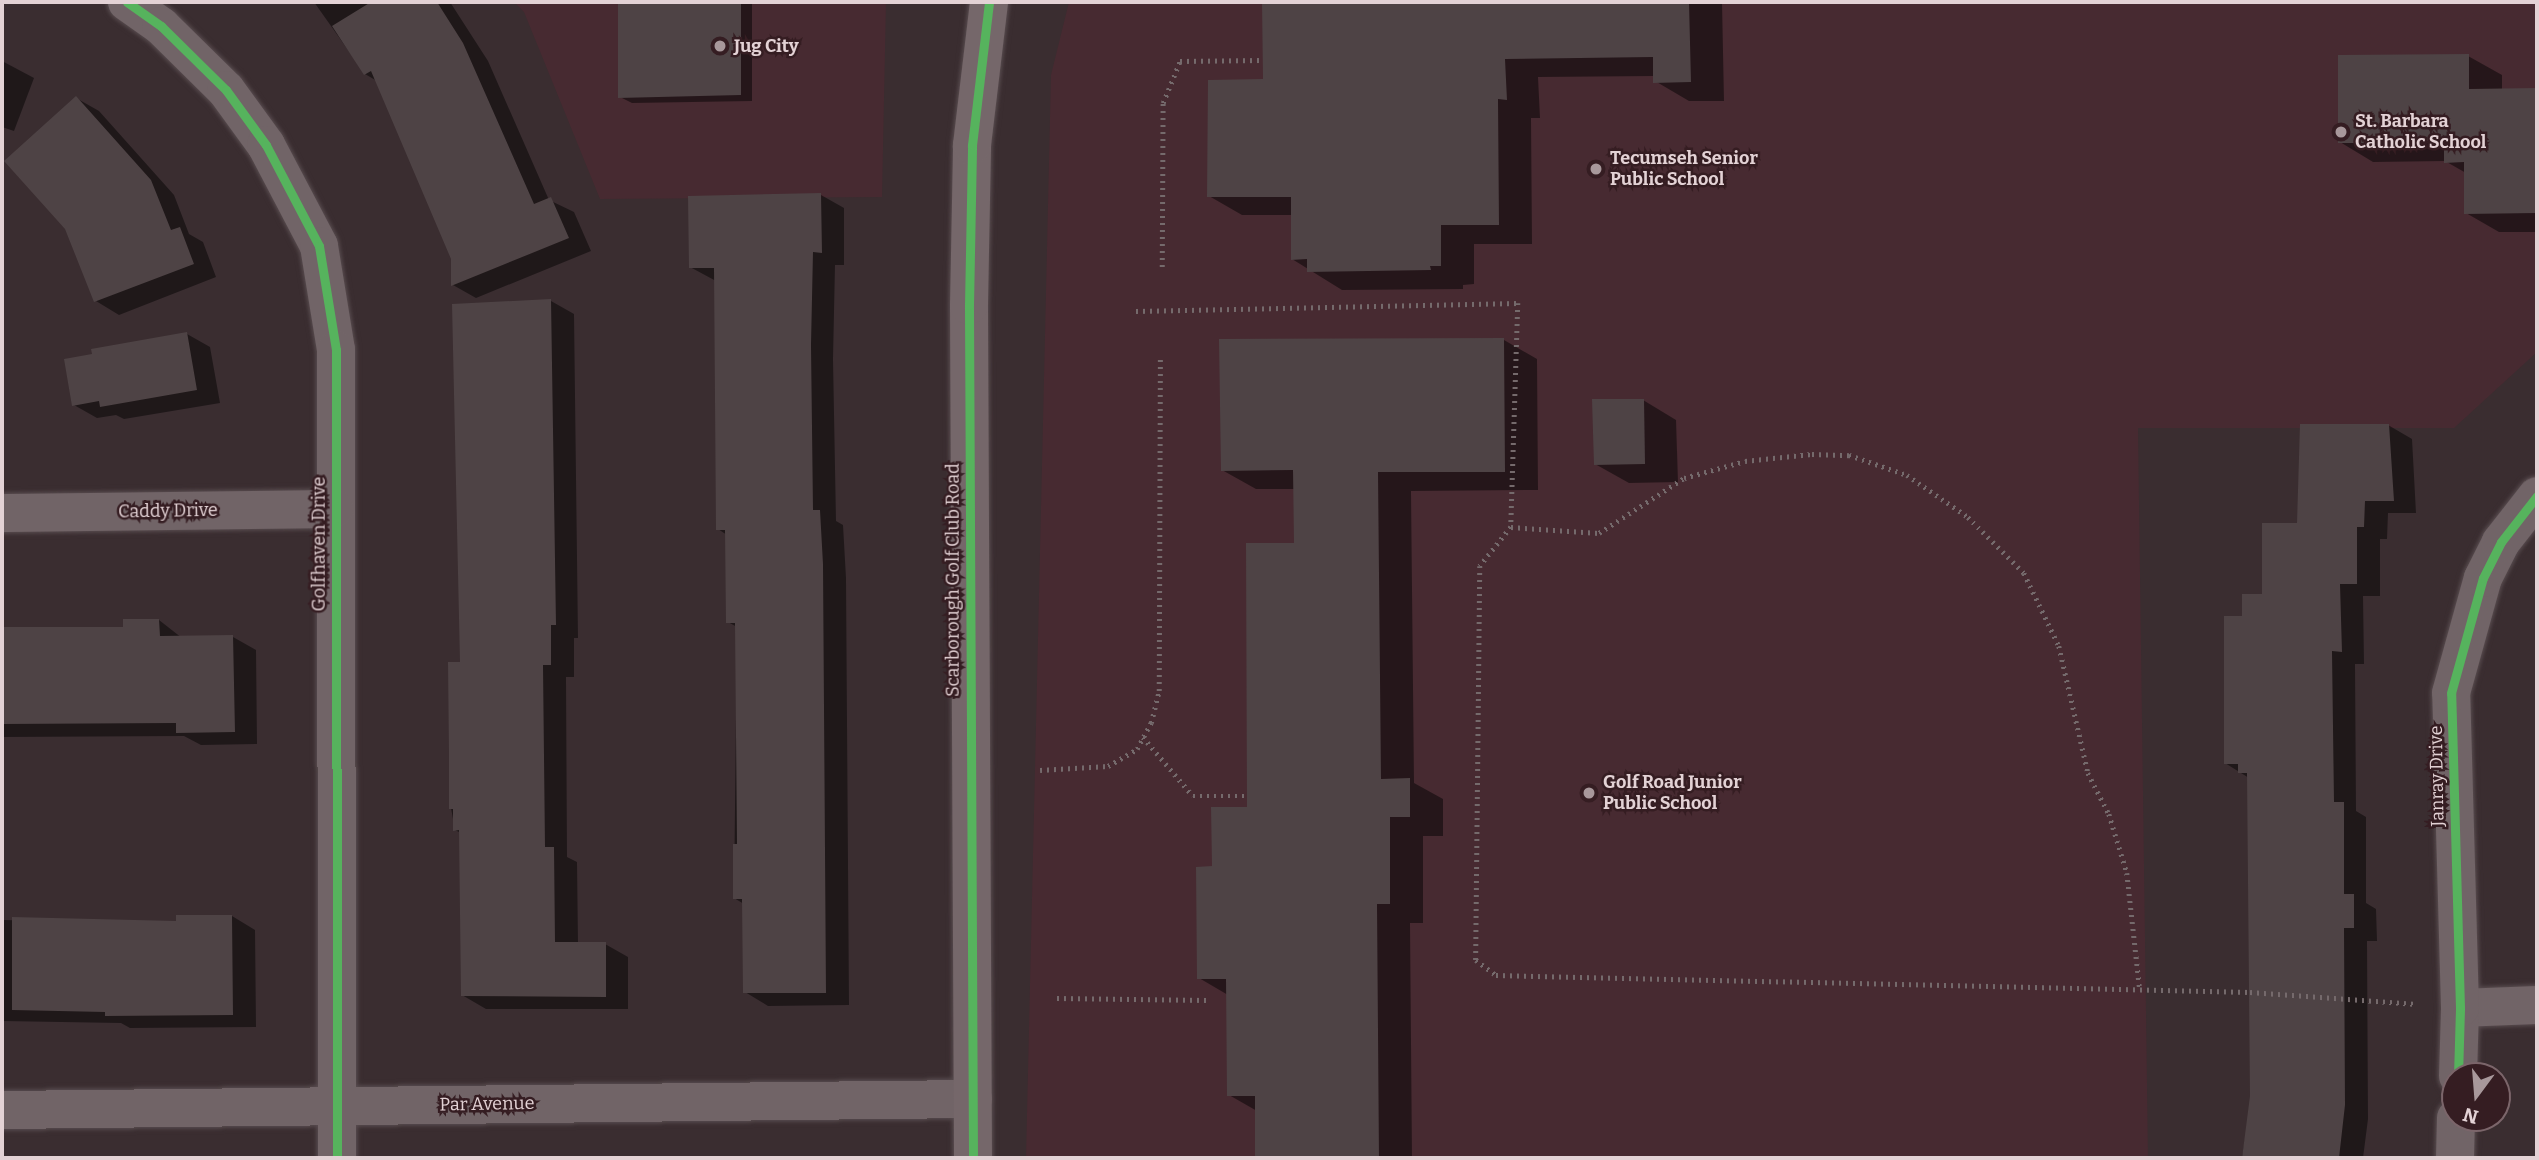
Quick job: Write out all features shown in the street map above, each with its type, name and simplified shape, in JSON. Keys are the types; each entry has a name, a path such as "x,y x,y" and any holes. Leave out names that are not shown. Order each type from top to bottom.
{"street":[{"name":"Golfhaven Drive","path":"127,2 161,26 226,90 266,145 319,246 336,350 334,509 337,1158"},
{"name":"Scarborough Golf Club Road","path":"973,1158 969,305 972,145 989,2"},
{"name":"Janray Drive","path":"2458,1062 2460,1008 2451,693 2483,578 2501,542 2537,496"},
{"name":"Caddy Drive","path":"2,513 334,509"},
{"path":"2460,1008 2537,1006"},
{"name":"Par Avenue","path":"2,1110 973,1099"},
{"path":"2455,1158 2456,1132"}],"path":[{"path":"1162,267 1163,103 1180,61 1262,60"},
{"path":"1136,311 1518,303 1511,527 1480,566 1476,960 1496,975 2250,992 2460,1008"},
{"path":"1040,770 1108,766 1137,749 1159,691 1160,359"},
{"path":"1511,527 1599,533 1684,478 1745,461 1812,454 1849,455 1907,475 1968,517 2025,573 2059,646 2088,773 2109,814 2127,873 2140,990"},
{"path":"1143,737 1193,796 1249,796"},
{"path":"1057,998 1207,1000"}],"shaded area":[{"path":"514,2 886,2 882,197 600,199 524,12"},
{"name":"Golf Road Junior Public School","path":"1069,2 2537,2 2537,352 2454,428 2138,428 2148,1158 1026,1158 1051,75"}],"building":[{"path":"371,2 437,2 463,43 534,204 551,197 569,238 451,286 451,259 371,71 364,75 332,26"},
{"path":"618,2 741,2 741,95 618,98"},
{"path":"1262,2 1689,2 1691,82 1653,83 1653,57 1505,59 1507,100 1498,99 1499,225 1441,225 1441,266 1430,266 1431,270 1307,272 1307,259 1291,260 1291,197 1207,197 1208,80 1263,79"},
{"path":"2469,54 2469,89 2537,88 2537,213 2464,214 2464,162 2444,163 2444,143 2338,143 2338,55"},
{"path":"76,96 151,180 171,230 180,227 194,264 94,302 65,229 4,161"},
{"path":"821,193 822,253 813,252 811,345 813,510 820,510 823,564 826,993 743,993 742,899 733,899 733,844 737,844 735,623 726,623 725,530 716,530 714,268 689,268 688,196"},
{"path":"551,299 556,625 551,625 551,665 543,665 545,847 554,847 555,942 606,942 606,997 461,996 459,830 453,831 453,809 449,809 448,662 460,662 452,304"},
{"path":"187,332 197,390 100,407 99,401 72,406 64,359 92,354 91,349"},
{"path":"1504,338 1505,472 1378,472 1381,779 1410,778 1410,817 1390,817 1390,904 1377,904 1379,1158 1255,1158 1255,1096 1227,1096 1226,979 1197,979 1196,867 1212,866 1211,807 1247,807 1246,543 1294,543 1293,470 1221,471 1219,339"},
{"path":"1592,399 1644,399 1645,464 1594,465"},
{"path":"2300,424 2389,424 2394,501 2365,501 2364,527 2357,527 2357,584 2340,584 2342,652 2332,651 2334,802 2344,802 2344,894 2354,894 2354,928 2344,928 2345,1105 2339,1158 2242,1158 2250,1096 2247,773 2238,773 2238,764 2224,764 2224,616 2242,616 2242,594 2262,594 2262,523 2297,523"},
{"path":"123,619 159,619 160,636 233,635 235,732 176,733 176,723 2,724 2,627 123,627"},
{"path":"176,915 232,915 233,1015 105,1016 105,1012 12,1010 12,917 176,921"}],"cycle path":[{"path":"127,2 161,26 226,90 266,145 319,246 336,350 337,1158"},
{"path":"973,1158 969,305 972,145 989,2"},
{"path":"2458,1062 2460,1008 2451,693 2483,578 2501,542 2537,496"}],"place":[{"name":"Jug City","path":"720,46"},
{"name":"St. Barbara Catholic School","path":"2341,132"},
{"name":"Tecumseh Senior Public School","path":"1596,169"},
{"name":"Golf Road Junior Public School","path":"1589,793"}]}
